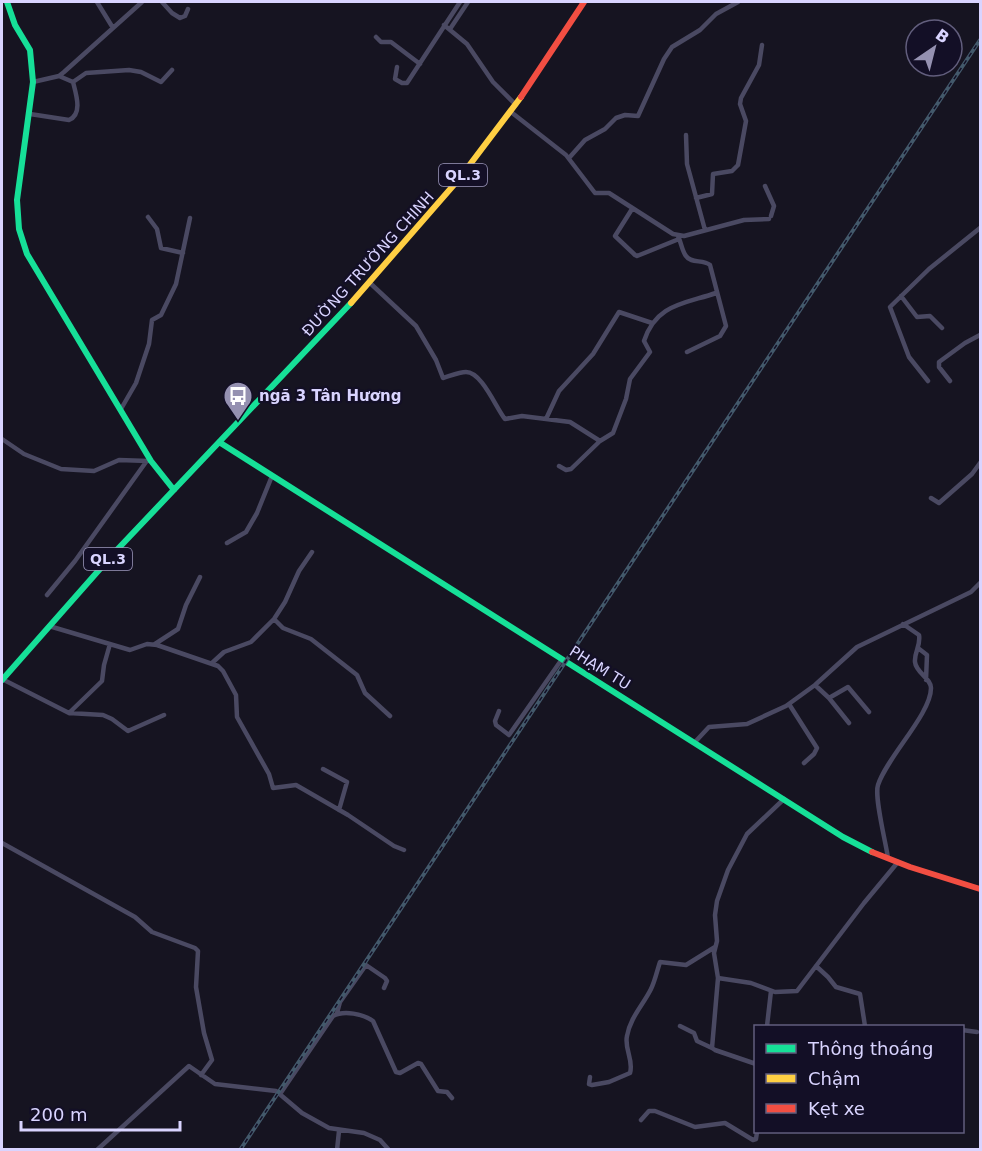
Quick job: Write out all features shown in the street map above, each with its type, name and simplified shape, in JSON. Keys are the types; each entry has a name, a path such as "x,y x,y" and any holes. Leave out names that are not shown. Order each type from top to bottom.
{"main road":[{"path":"7,2 15,25 30,50 33,82 17,200 22,242 121,410 148,461 174,490"},
{"name":"ĐƯỜNG TRƯỜNG CHINH","path":"219,442 370,283 460,178 516,105 584,2"},
{"name":"PHẠM TU","path":"219,442 856,845 981,890"},
{"name":"QL.3","path":"2,679 86,582 219,442"}],"street":[{"path":"97,2 113,28"},
{"path":"33,82 59,76 142,2"},
{"path":"162,2 180,18 185,16 188,9"},
{"path":"447,27 460,2"},
{"path":"397,67 395,79 406,83 468,2"},
{"path":"569,158 585,140 602,131 616,118 625,115 638,116 664,59 672,47 700,30 716,14 738,2"},
{"path":"447,27 467,44 492,82 516,105"},
{"path":"376,37 381,42 391,42 420,64"},
{"path":"696,198 712,194 713,174 732,171 738,165 746,121 740,104 741,98 759,65 762,45"},
{"path":"73,82 86,74 129,70 141,72 161,82 172,70"},
{"path":"59,76 73,82"},
{"path":"30,114 72,119 77,114 77,98 73,82"},
{"path":"511,112 569,158 595,193 609,193 679,238 689,259 704,261 710,265 726,326 720,336 687,352"},
{"path":"686,135 687,164 705,230"},
{"path":"632,209 615,236 636,256 705,230 744,220 770,218 774,206 765,186"},
{"path":"148,217 157,229 161,248 183,253"},
{"path":"121,410 136,383 149,344 152,320 161,315 174,289 190,218"},
{"path":"928,381 909,357 890,310 892,304 936,263 981,228"},
{"path":"370,283 416,326 436,360 443,378 470,372 482,382 505,419 522,416 570,422 600,441"},
{"path":"559,466 566,470 571,469 600,441 613,433 627,396 630,379 649,355 644,341 652,323 666,310 716,293"},
{"path":"900,296 917,317 930,316 942,328"},
{"path":"546,419 559,392 592,354 619,312 652,323"},
{"path":"950,381 939,367 939,362 965,343 981,335"},
{"path":"2,439 24,454 61,469 94,471 119,460 148,461"},
{"path":"47,596 148,461"},
{"path":"931,498 939,503 981,463"},
{"path":"227,543 242,536 253,522 272,477"},
{"path":"212,663 224,652 251,642 274,619 285,602 298,571 312,552"},
{"path":"49,626 130,650 155,644 178,629 186,605 200,577"},
{"path":"695,742 709,727 747,724 789,704 815,685 857,647 971,592 981,583"},
{"path":"274,619 283,628 311,639 357,675 365,693 390,716"},
{"path":"888,858 877,788 898,749 924,710 931,689 916,668 915,656 919,636 903,624"},
{"path":"69,713 102,681 110,644"},
{"path":"155,644 212,663 223,671 236,695 237,717 269,774 273,788 296,786 404,850"},
{"path":"918,648 927,655 926,680"},
{"path":"499,711 495,721 496,725 509,735 562,659"},
{"path":"2,679 69,713 103,716 112,719 128,731 164,715"},
{"path":"815,685 849,723"},
{"path":"829,698 848,687 869,712"},
{"path":"789,704 817,748 804,763"},
{"path":"322,769 347,782 339,810"},
{"path":"712,1047 718,978 714,953 717,941 715,908 728,870 747,834 784,799"},
{"path":"2,843 135,917 152,932 198,951 196,987 202,1028 212,1060 201,1075"},
{"path":"718,978 751,983 771,991 797,991 898,862"},
{"path":"590,1077 589,1084 592,1085 609,1082 630,1073 632,1065 627,1050 627,1033 652,986 660,962 686,965 715,947"},
{"path":"337,1014 340,1002 366,965 385,978 387,981 384,988"},
{"path":"816,966 836,987 860,994 865,1025"},
{"path":"767,1025 771,991"},
{"path":"280,1094 333,1016 354,1014 373,1021 396,1072 400,1073 418,1063 421,1064 438,1091 447,1092 452,1098"},
{"path":"680,1026 694,1033 697,1041 715,1050 754,1063"},
{"path":"964,1030 977,1032"},
{"path":"97,1149 186,1067 191,1067 219,1085 271,1090 280,1094 302,1113 329,1128 364,1133 380,1140 389,1149"},
{"path":"641,1120 649,1111 655,1111 695,1127 725,1123 753,1140 756,1139 757,1133"},
{"path":"337,1149 339,1131"}],"railway":[{"path":"240,1150 980,40"}],"traffic: fast":[{"path":"7,2 15,25 30,50 33,82 17,200 19,229 27,254 151,461 174,490"},
{"path":"2,680 114,553 351,303"},
{"path":"219,442 843,837 872,852"}],"traffic: slow":[{"path":"351,303 459,179 521,97"}],"traffic: jam":[{"path":"521,97 584,2"},
{"path":"872,852 910,867 980,889"}],"place":[{"name":"ngã 3 Tân Hương","path":"238,422"}]}
